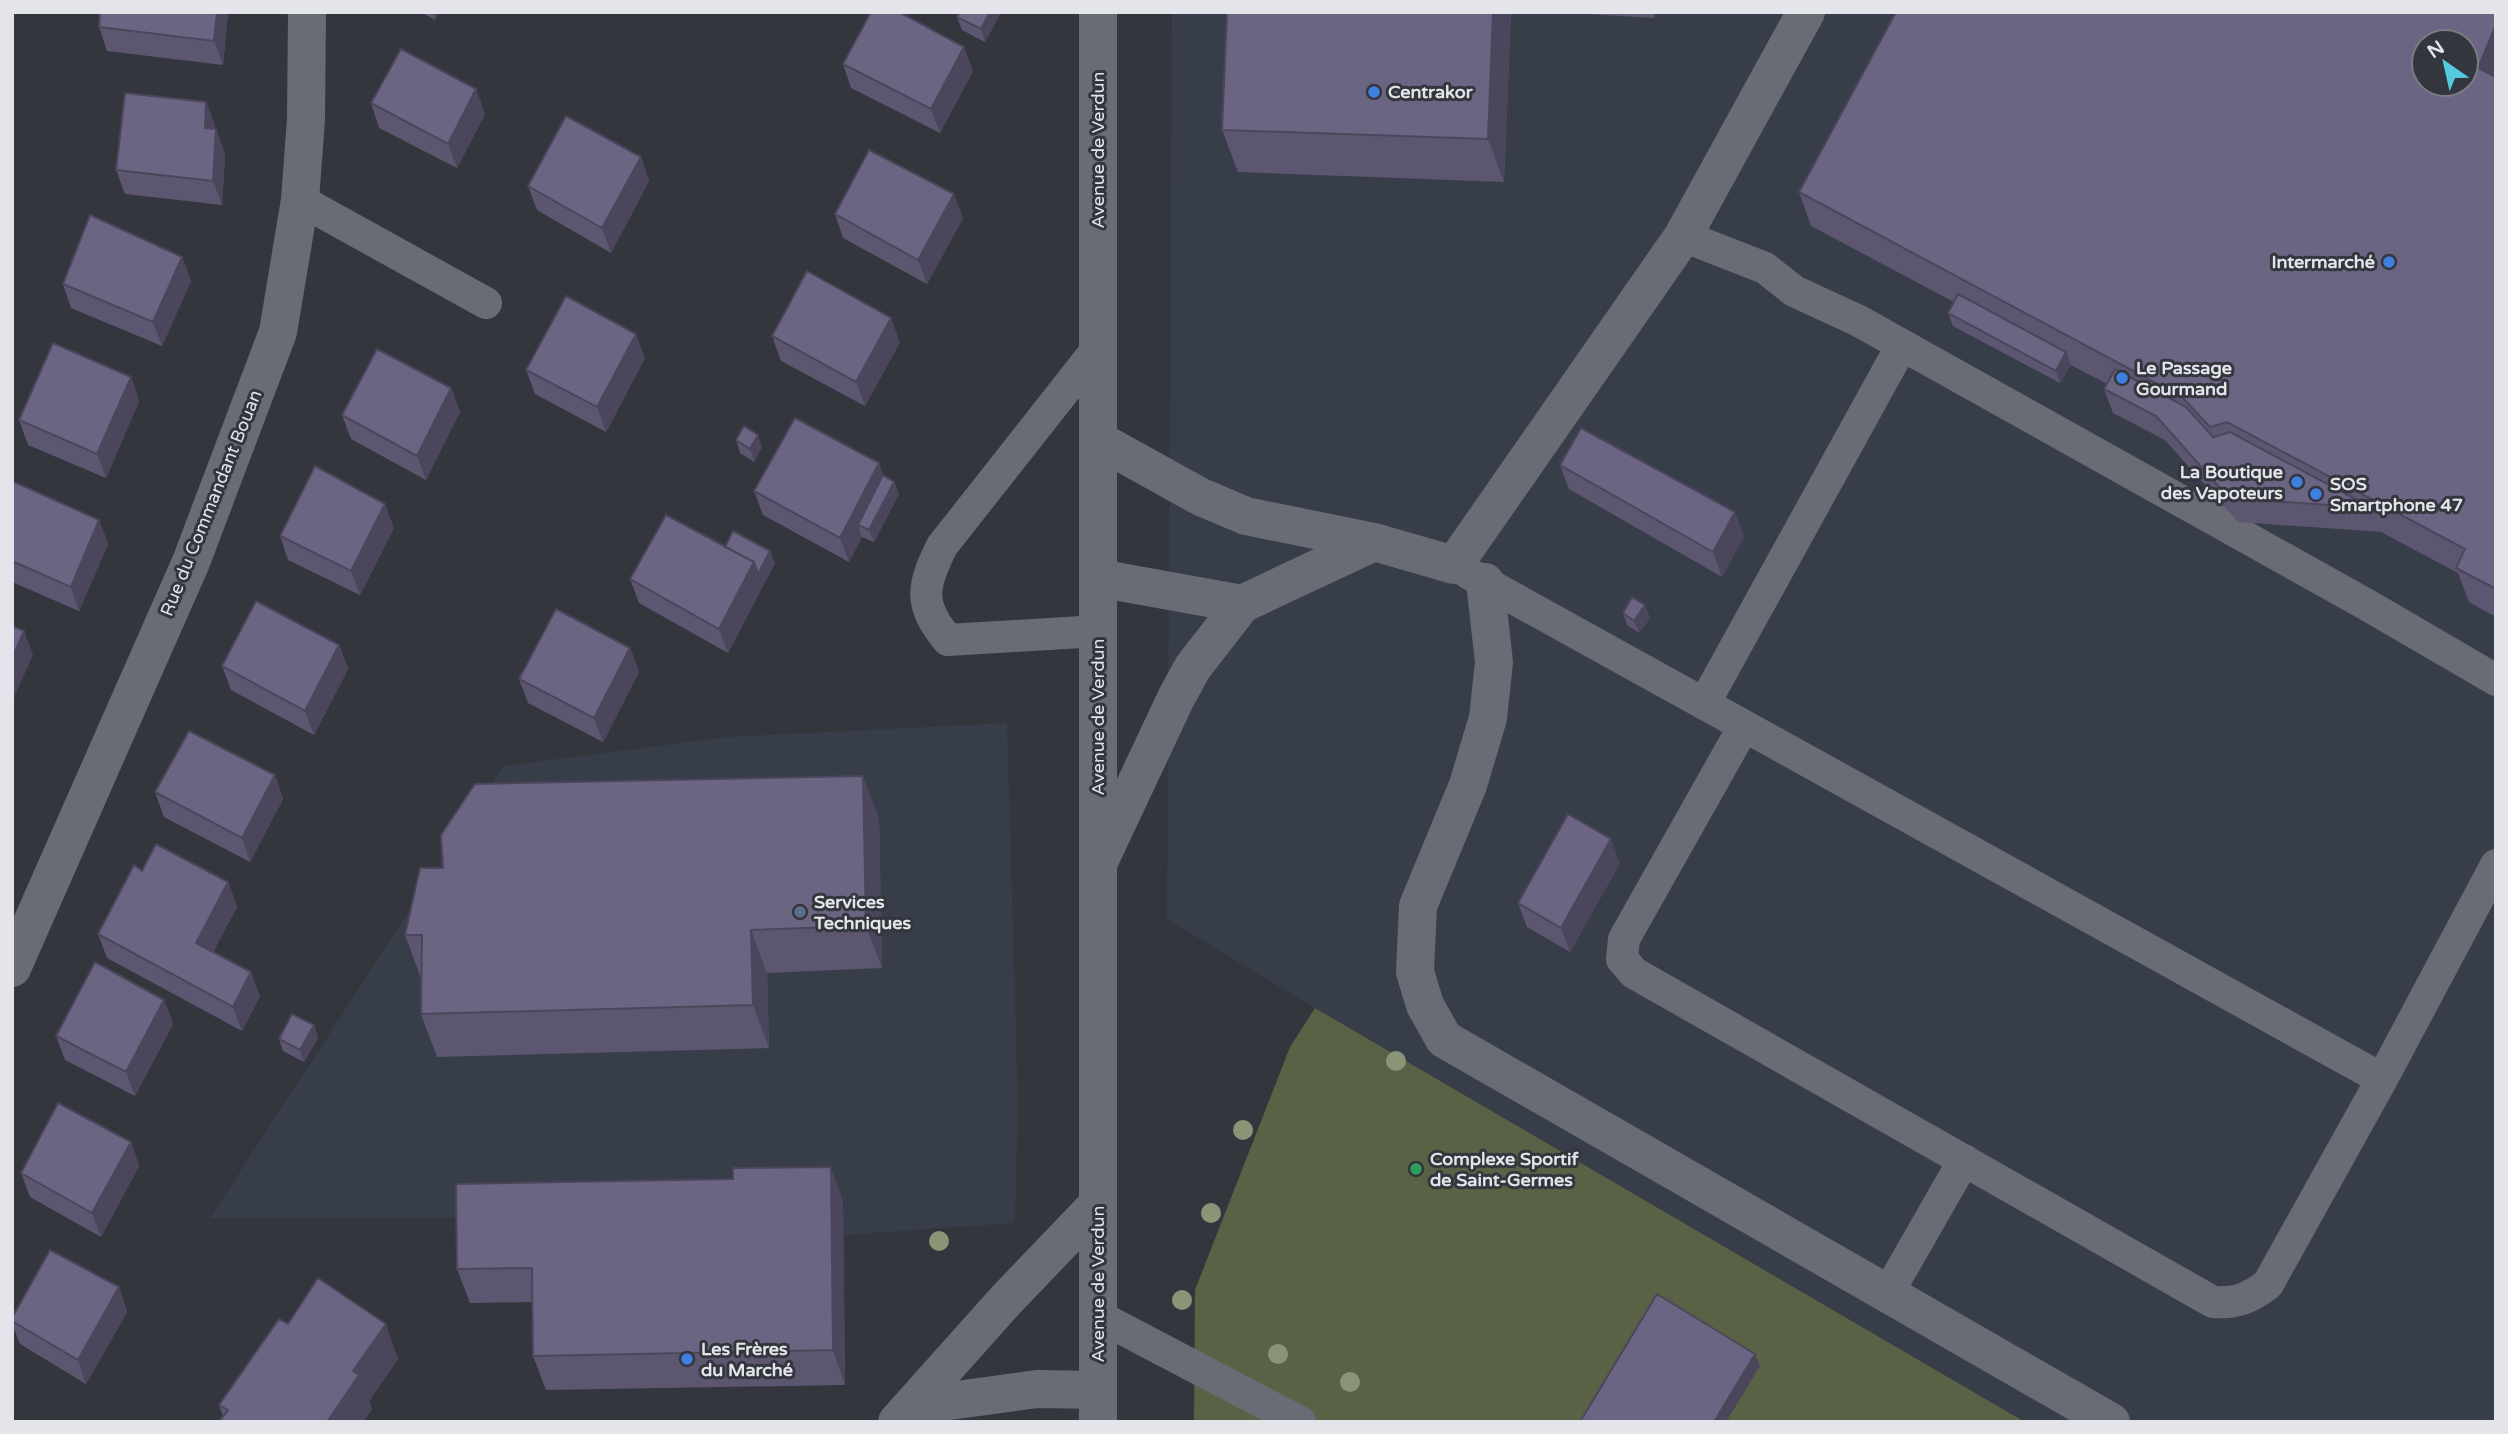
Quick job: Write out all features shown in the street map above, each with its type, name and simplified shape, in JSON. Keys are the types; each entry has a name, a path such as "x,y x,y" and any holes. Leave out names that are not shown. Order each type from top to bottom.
{"street":[{"name":"Rue du Commandant Bouan","path":"12,968 191,562 278,332 300,200 306,119 307,12"},
{"name":"Avenue de Verdun","path":"1098,12 1098,1406"},
{"path":"1806,12 1683,236 1469,574 1494,662 1488,718 1468,785 1418,906 1415,971 1425,1005 1444,1039 2110,1422"},
{"path":"1098,440 1201,497 1246,516 1374,542 1469,574"},
{"path":"1098,864 1187,677 1242,604 1374,542"},
{"path":"1098,578 1242,604"},
{"path":"905,1414 1006,1300 1098,1204"},
{"path":"905,1414 1037,1389 1098,1406"}],"lane":[{"path":"300,200 486,303"},
{"path":"1683,236 1765,268 1794,291 1859,321 2369,606 2496,680"},
{"path":"1704,704 1902,345"},
{"path":"1098,348 942,546 928,574 926,603 933,623 948,640 1098,631"},
{"path":"1469,574 2382,1079"},
{"path":"1744,726 1624,939 1622,959 1634,973 2213,1302 2229,1303 2250,1298 2267,1284 2382,1079 2496,866"},
{"path":"1888,1293 1964,1160"},
{"path":"1098,1316 1300,1422"}],"shaded area":[{"path":"1172,12 2496,12 2496,1422 2025,1422 1167,919"},
{"path":"1007,723 1018,1105 1015,1223 844,1235 843,1202 469,1218 210,1218 503,766 728,737"}],"green space":[{"name":"Complexe Sportif de Saint-Germes","path":"1315,1008 2025,1422 1194,1422 1195,1290 1290,1047"}],"building":[{"path":"100,12 217,12 214,41 99,27"},
{"path":"871,12 899,12 964,47 931,109 843,64"},
{"path":"960,12 990,12 981,29 957,17"},
{"name":"Centrakor","path":"1227,12 1493,12 1488,139 1222,130"},
{"path":"1896,12 2496,12 2496,25 2480,63 2480,28 2410,28 2410,98 2480,98 2480,69 2496,77 2496,589 2456,568 2465,549 2227,422 2210,427 2182,397 1799,192"},
{"path":"401,49 476,89 448,144 371,103"},
{"path":"125,93 206,102 205,128 216,129 213,181 116,170"},
{"path":"566,116 641,157 602,228 528,186"},
{"path":"869,150 954,194 918,260 835,214"},
{"path":"90,215 182,257 153,322 63,284"},
{"path":"807,271 891,318 856,382 772,336"},
{"path":"1958,294 2066,352 2056,371 1948,313"},
{"path":"566,296 636,334 597,407 526,370"},
{"path":"53,343 131,377 97,454 19,420"},
{"path":"377,349 451,388 417,456 342,415"},
{"path":"2115,369 2186,407 2213,437 2230,432 2372,508 2229,498 2156,416 2104,389"},
{"path":"795,418 879,463 840,538 754,491"},
{"path":"744,426 758,435 750,449 736,440"},
{"path":"1581,428 1735,512 1713,552 1560,465"},
{"path":"315,466 385,504 351,571 280,536"},
{"path":"883,475 894,482 869,530 858,525"},
{"path":"12,481 99,520 71,587 12,561"},
{"path":"666,515 754,562 719,629 630,579"},
{"path":"733,531 770,551 758,574 754,562 725,547"},
{"path":"1632,597 1645,605 1634,621 1623,613"},
{"path":"256,601 339,645 305,711 222,666"},
{"path":"556,609 630,648 594,718 519,679"},
{"path":"12,626 24,631 12,658"},
{"path":"189,731 275,775 242,838 155,792"},
{"path":"863,776 866,926 751,930 753,1005 421,1014 422,935 405,935 420,868 443,868 441,835 475,784"},
{"path":"1568,814 1611,839 1561,928 1518,903"},
{"path":"156,844 228,882 196,943 251,972 233,1007 98,934 134,865 142,871"},
{"path":"95,962 164,1000 126,1072 56,1036"},
{"path":"292,1014 314,1025 300,1050 279,1039"},
{"path":"58,1103 131,1142 92,1213 21,1173"},
{"path":"831,1167 833,1350 533,1356 532,1268 457,1269 456,1184 733,1179 733,1168"},
{"path":"50,1250 119,1287 78,1360 12,1321"},
{"path":"318,1278 386,1324 353,1371 359,1375 327,1422 219,1422 228,1410 219,1405 279,1319 288,1324"},
{"path":"1657,1294 1755,1354 1714,1422 1580,1422"}],"place":[{"name":"Centrakor","path":"1374,92"},
{"name":"Intermarché","path":"2389,262"},
{"name":"Le Passage Gourmand","path":"2122,378"},
{"name":"La Boutique des Vapoteurs","path":"2297,482"},
{"name":"SOS Smartphone 47","path":"2316,494"},
{"name":"Services Techniques","path":"800,912"},
{"name":"Complexe Sportif de Saint-Germes","path":"1416,1169"},
{"name":"Les Frères du Marché","path":"687,1359"}]}
